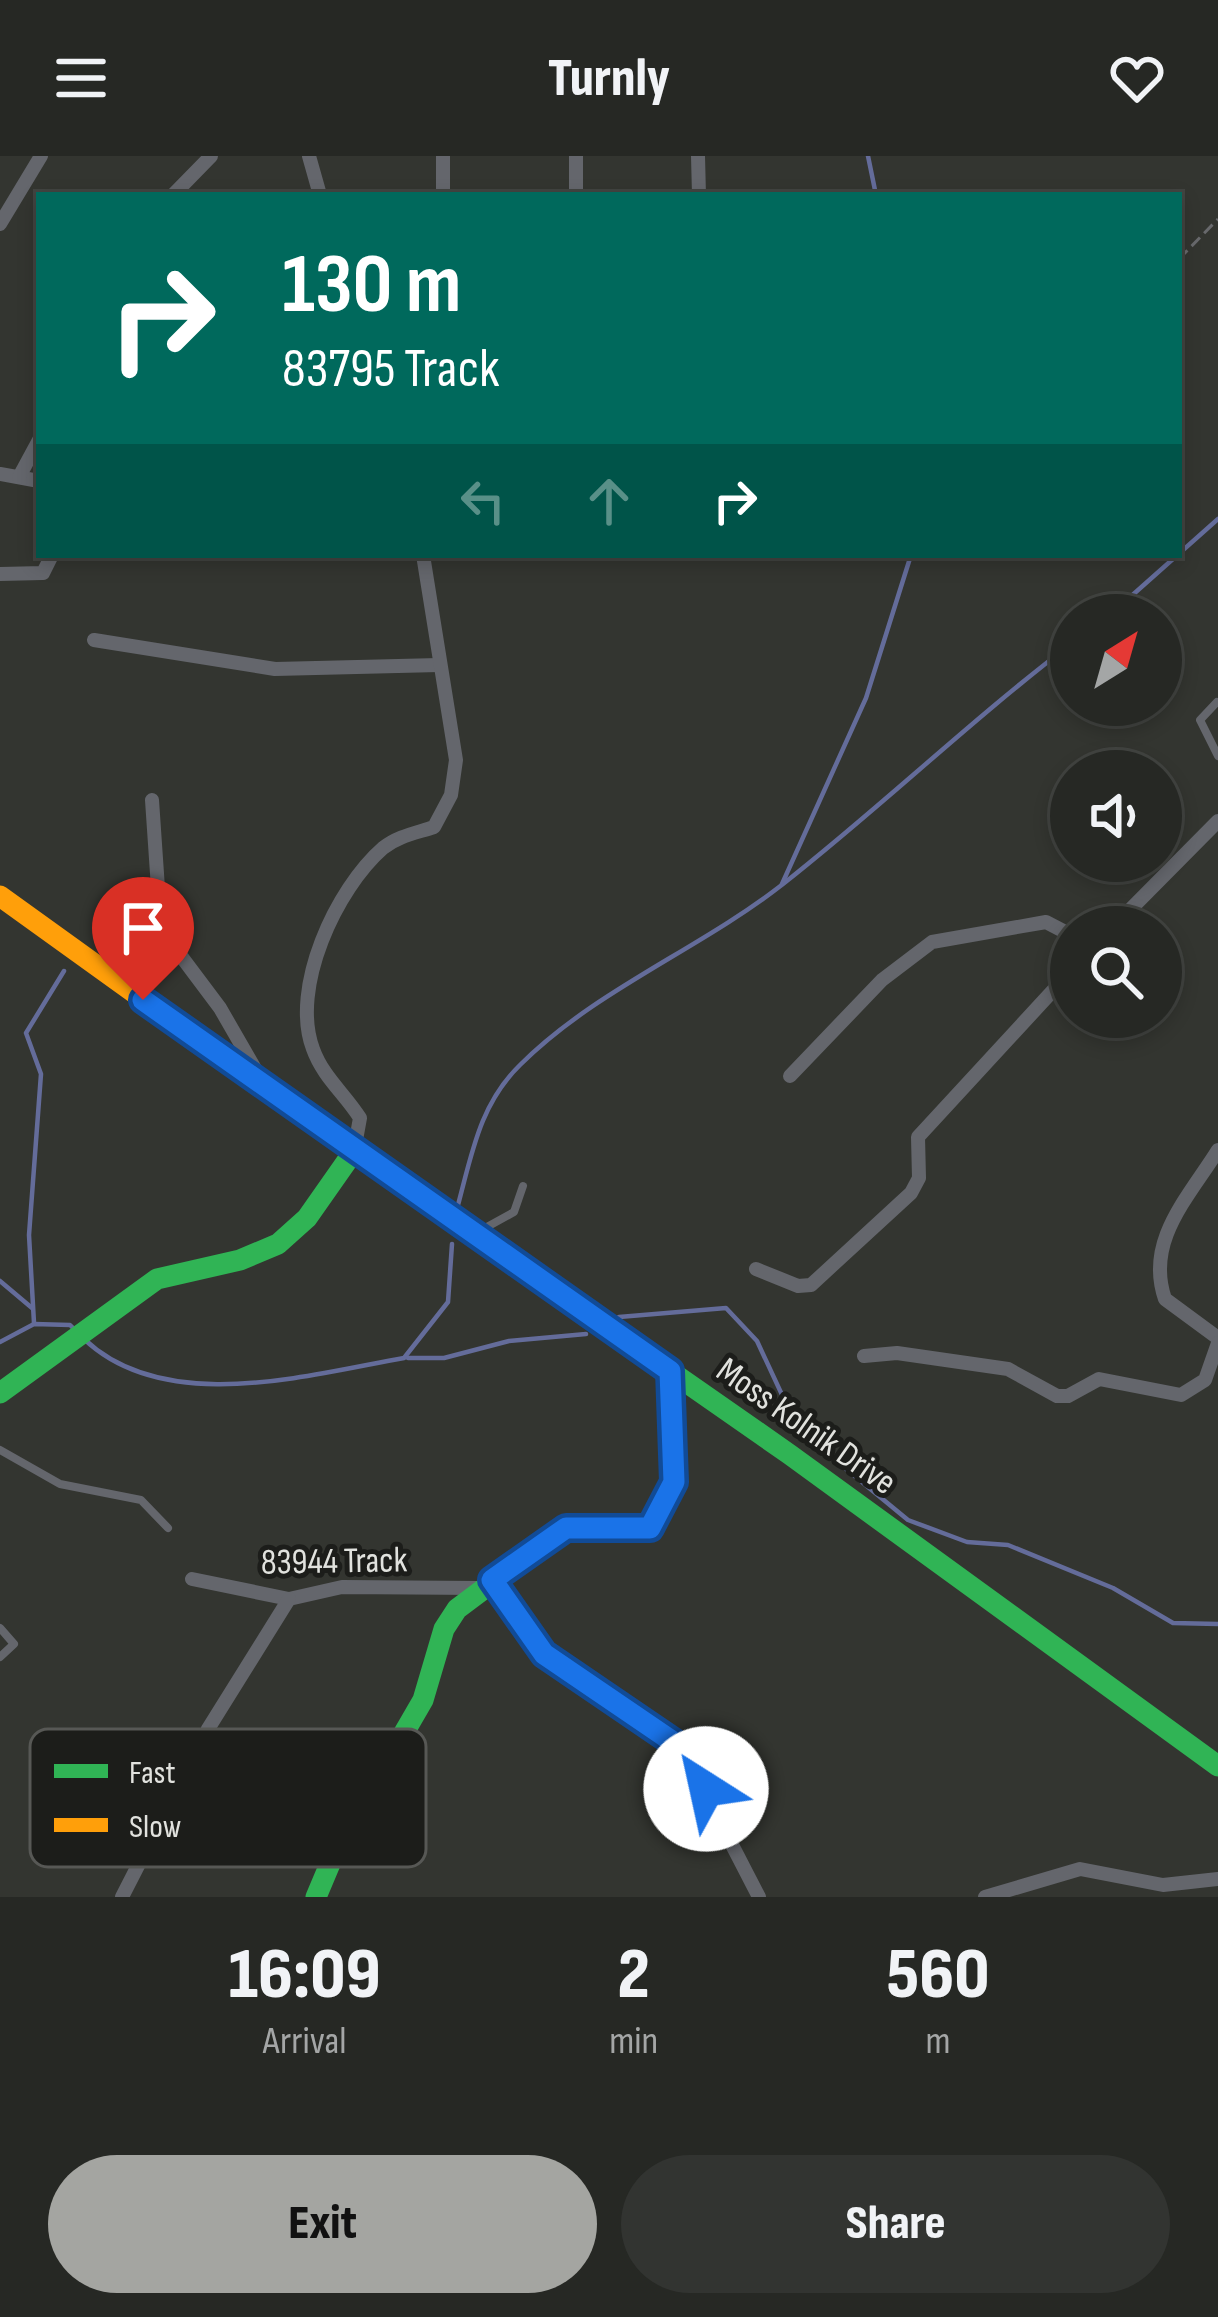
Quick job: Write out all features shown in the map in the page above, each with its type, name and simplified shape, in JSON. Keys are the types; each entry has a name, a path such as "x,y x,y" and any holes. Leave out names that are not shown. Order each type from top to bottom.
{"main road":[{"name":"Moss Kolnik Drive","path":"0,896 1218,1766"},
{"path":"0,1394 170,1273 252,1258 278,1246 307,1220 354,1151"},
{"path":"406,1729 423,1700 444,1630 485,1584 566,1528 650,1528 674,1482 670,1371"},
{"path":"316,1897 329,1867"}],"street":[{"path":"0,224 41,156"},
{"path":"176,192 211,156"},
{"path":"309,156 319,192"},
{"path":"443,156 443,192"},
{"path":"576,156 576,192"},
{"path":"698,156 699,192"},
{"path":"19,477 36,446"},
{"path":"0,474 36,481"},
{"path":"0,574 43,573 50,558"},
{"path":"354,1151 360,1118 313,1050 307,986 328,929 375,856 398,838 434,827 443,817 456,760 423,558"},
{"path":"94,640 274,669 439,665"},
{"path":"152,800 159,903 169,940 277,1096"},
{"path":"1134,906 1218,821"},
{"path":"790,1076 882,980 932,942 1050,924"},
{"path":"756,1269 806,1287 892,1213 919,1178 917,1137 1050,994"},
{"path":"864,1356 897,1353 1008,1369 1057,1396 1068,1396 1099,1379 1181,1395 1204,1380 1218,1340 1165,1299 1157,1261 1162,1239 1218,1150"},
{"name":"83944 Track","path":"192,1579 289,1599 342,1587 485,1584"},
{"path":"485,1584 544,1654 682,1748 759,1897"},
{"path":"208,1729 289,1599"},
{"path":"122,1897 137,1867"},
{"path":"985,1897 1080,1869 1163,1885 1218,1879"}],"lane":[{"path":"1216,702 1200,720 1218,756"},
{"path":"474,1234 514,1212 524,1186"},
{"path":"0,1450 60,1484 141,1500 168,1528"},
{"path":"0,1628 14,1644 0,1657"}],"path":[{"path":"1182,256 1218,220"}],"waterway":[{"path":"868,156 875,192"},
{"path":"1182,551 1218,519"},
{"path":"782,884 866,698 910,558"},
{"path":"1134,594 1174,558"},
{"path":"458,1205 473,1148 495,1096 549,1038 783,884 1050,661"},
{"path":"34,1323 29,1235 41,1074 26,1033 64,971"},
{"path":"84,1339 117,1363 155,1377 196,1383 282,1380 404,1358 448,1302 452,1244"},
{"path":"0,1281 32,1308"},
{"path":"619,1317 726,1308 757,1341 790,1412 823,1450 908,1520 967,1542 1008,1545 1113,1588 1173,1623 1218,1624"},
{"path":"0,1342 34,1324 70,1325 76,1331"},
{"path":"408,1358 444,1358 509,1341 586,1334"}],"traffic: fast":[{"path":"336,1138 789,1454 1218,1766"},
{"path":"0,1393 157,1279 240,1260 278,1244 307,1218 354,1151"},
{"path":"406,1729 423,1700 444,1629 457,1609 565,1528 593,1524 642,1532 658,1516 668,1499 676,1458 670,1371"},
{"path":"316,1897 329,1867"}],"traffic: slow":[{"path":"0,896 336,1138"}],"route":[{"path":"143,1000 670,1371 674,1482 664,1511 650,1528 632,1532 593,1524 566,1528 492,1580 544,1654 682,1748 706,1789"}]}
